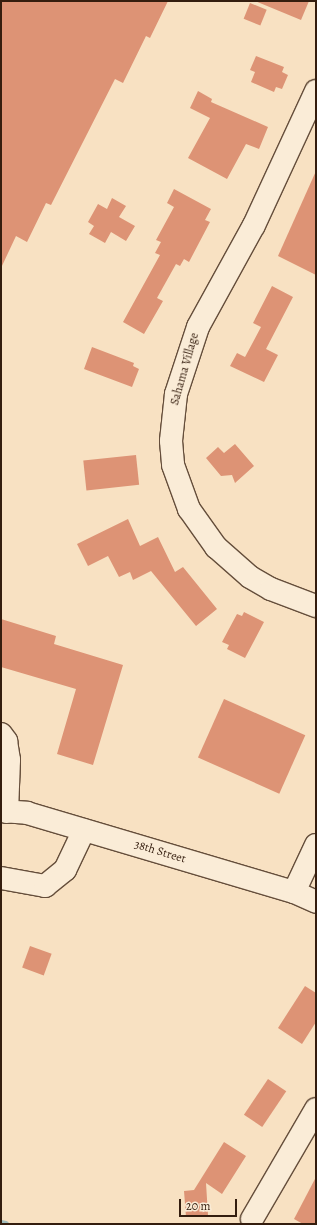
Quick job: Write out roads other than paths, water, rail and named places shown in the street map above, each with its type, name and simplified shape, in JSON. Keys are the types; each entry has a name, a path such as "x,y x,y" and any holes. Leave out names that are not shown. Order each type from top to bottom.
{"street":[{"name":"Sahama Village","path":"316,91 254,225 198,327 176,394 171,440 173,465 189,509 216,547 250,577 271,589 316,606"},
{"path":"1,734 6,741 9,760 11,812"},
{"name":"38th Street","path":"11,812 84,830 294,892 316,902"},
{"path":"1,878 45,886 65,870 84,830"},
{"path":"294,892 316,845"},
{"path":"252,1219 316,1109"}],"waterway":[{"path":"1,1223 6,1224"}]}
